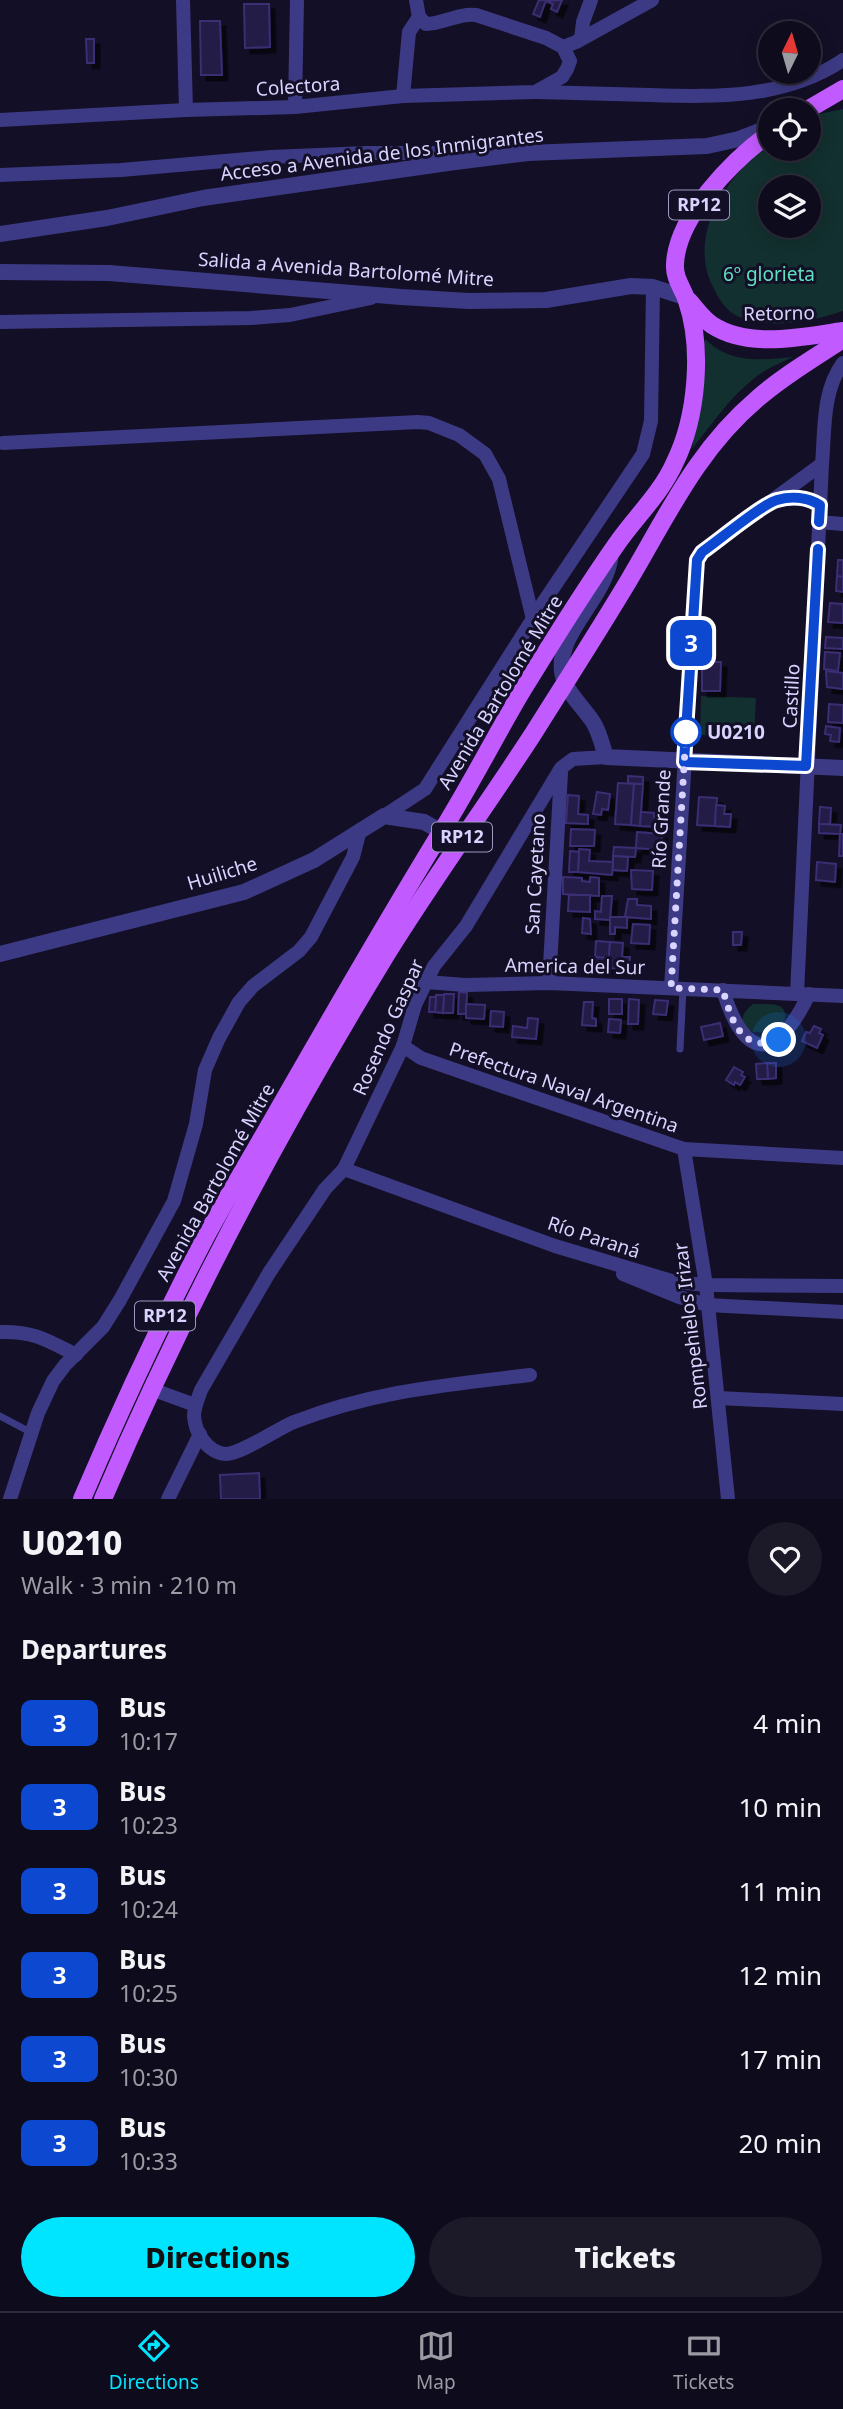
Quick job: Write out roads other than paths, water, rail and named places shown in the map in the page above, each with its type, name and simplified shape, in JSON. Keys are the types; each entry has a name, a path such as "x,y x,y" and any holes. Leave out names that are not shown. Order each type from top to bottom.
{"main road":[{"path":"821,103 843,89"},
{"path":"821,107 843,99"},
{"name":"Avenida Bartolomé Mitre","path":"82,1499 149,1347 208,1232 343,996 538,666 611,552 664,482 677,460 685,433 697,355 687,298 678,283 675,262 679,246 691,219 723,175 758,144"},
{"name":"Retorno","path":"687,298 713,326 735,335 755,339 796,338 843,331"},
{"name":"Avenida Bartolomé Mitre","path":"103,1499 151,1389 268,1161 354,1009 454,849 564,684 626,584 684,482 705,454 757,399 843,339"}],"street":[{"path":"183,0 186,110"},
{"path":"295,107 297,0"},
{"path":"416,0 419,17 426,24 465,14 475,15 546,38 564,47 570,61 567,69 562,76 536,92"},
{"path":"581,39 583,22 591,0"},
{"path":"564,47 652,0"},
{"path":"403,96 409,32 419,17"},
{"name":"Colectora","path":"0,120 295,107 403,96 536,92 722,97 786,87 828,71 843,60"},
{"name":"Acceso a Avenida de los Inmigrantes","path":"0,234 107,218 203,198 528,153 707,146 758,132"},
{"path":"0,175 121,170 325,155 528,153"},
{"name":"Salida a Avenida Bartolomé Mitre","path":"0,272 109,273 469,301 546,300 619,287 653,287 687,298"},
{"path":"384,816 425,789 533,619 636,466 646,446 651,421 653,287"},
{"path":"0,322 251,318 290,315 380,296"},
{"name":"Castillo","path":"803,994 806,766 822,464 827,400 832,380 843,363"},
{"path":"4,443 429,423 459,435 485,454 499,479 533,619"},
{"name":"Río Grande","path":"677,988 684,762 695,687 697,560 702,552 822,464"},
{"path":"774,500 802,498 820,505"},
{"path":"819,522 843,524"},
{"path":"606,757 594,724 564,684 561,670 563,653 600,590 610,565 611,552"},
{"path":"561,768 573,759 606,757 843,768"},
{"name":"Rosendo Gaspar","path":"195,1405 201,1390 269,1273 325,1189 344,1169 402,1046 415,1005 434,966 466,926 561,768"},
{"name":"San Cayetano","path":"549,983 561,768"},
{"path":"384,816 424,822 442,832"},
{"name":"Huiliche","path":"0,954 244,892 314,860 384,816"},
{"path":"10,1499 53,1381 103,1327 174,1201 196,1124 205,1070 219,1038 239,1002 253,986 299,951 311,937 353,857 360,830"},
{"name":"America del Sur","path":"426,982 465,985 549,983 843,996"},
{"path":"723,990 738,1029 752,1042 761,1044 779,1040 786,1033 803,994"},
{"name":"Prefectura Naval Argentina","path":"402,1046 421,1058 684,1149 843,1158"},
{"name":"Rompehielos Irizar","path":"684,1149 706,1285 728,1499"},
{"name":"Río Paraná","path":"344,1169 555,1246 675,1282 706,1285 843,1286"},
{"path":"555,1246 659,1289 708,1305 843,1312"},
{"path":"0,1332 17,1331 39,1335 76,1355"},
{"path":"151,1389 195,1405 194,1418 208,1447 216,1452 229,1454 286,1425 370,1397 412,1389 530,1375"},
{"path":"718,1398 843,1404"},
{"path":"168,1499 200,1434"}],"lane":[{"path":"677,988 680,1049"},
{"path":"0,1416 32,1433"}],"place":[{"name":"U0210","path":"686,732"}],"park label":[{"name":"6º glorieta","path":"769,274"}]}
